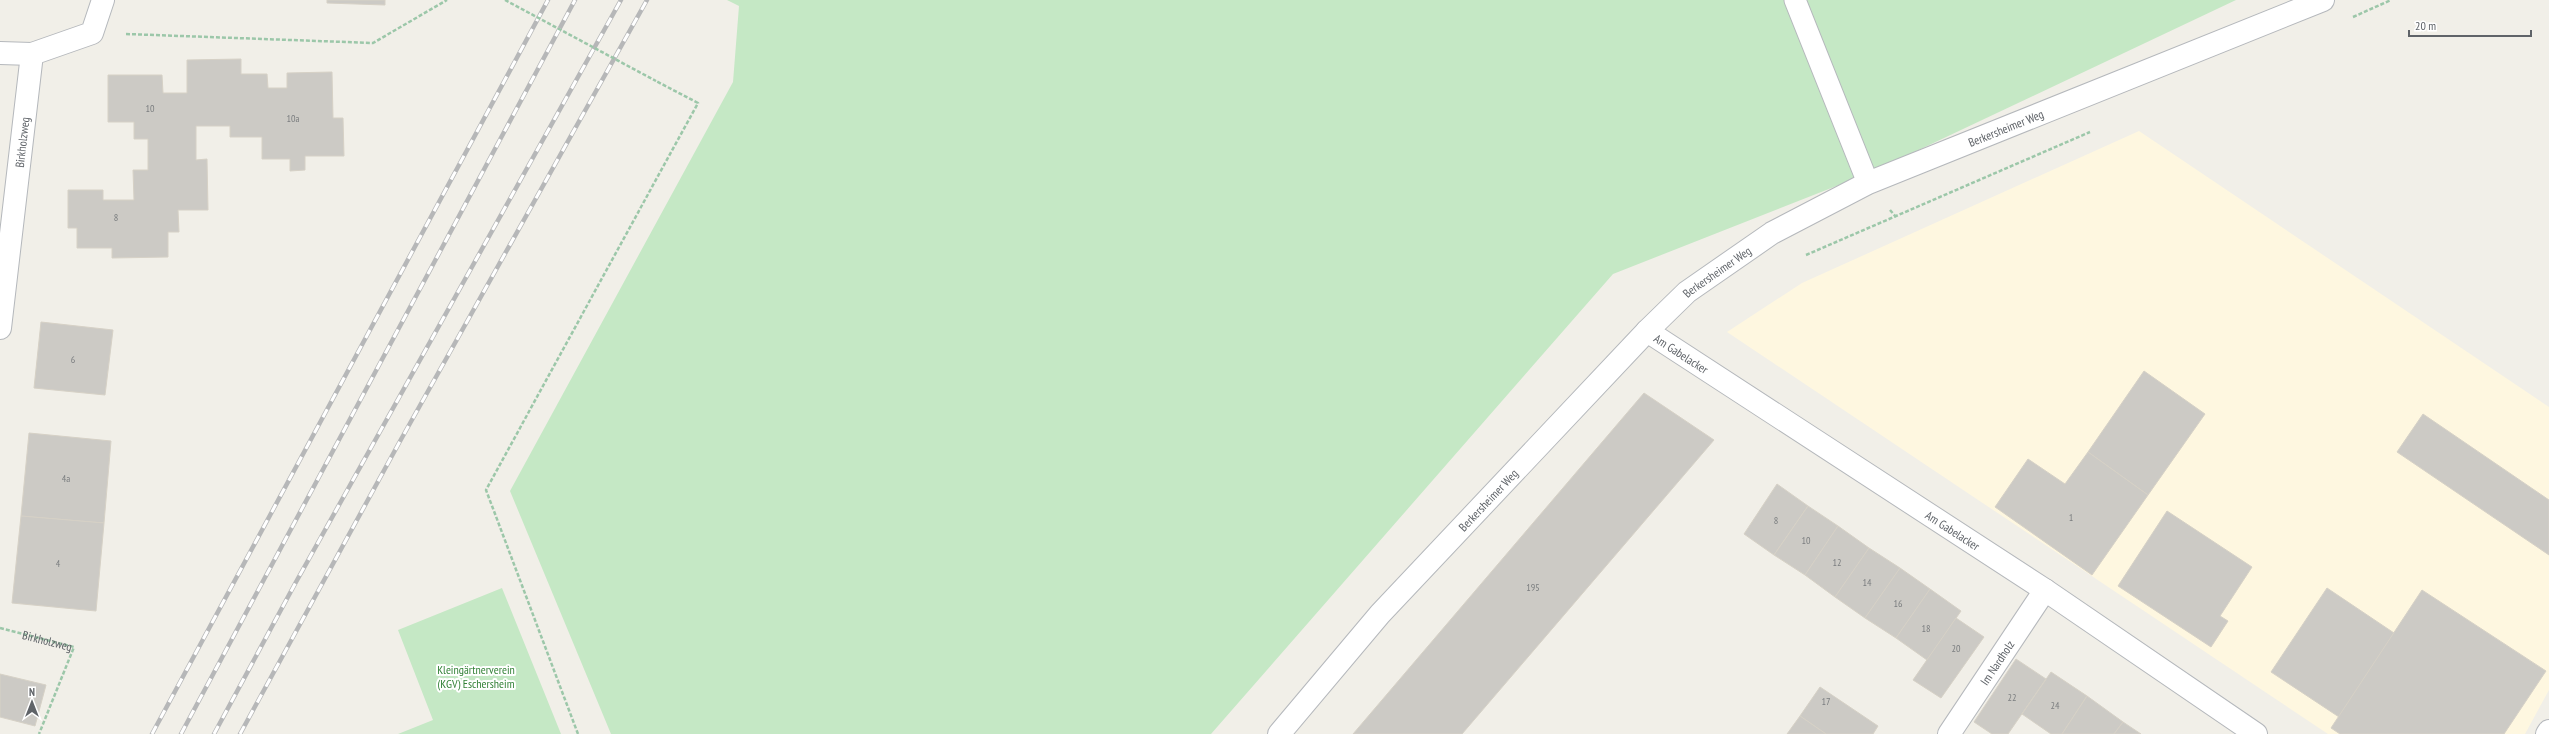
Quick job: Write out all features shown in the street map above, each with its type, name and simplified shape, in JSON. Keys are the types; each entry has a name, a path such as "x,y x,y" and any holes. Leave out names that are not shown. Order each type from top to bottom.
{"street":[{"path":"0,54 32,54 92,33 103,0"},
{"name":"Berkersheimer Weg","path":"1279,734 1380,614 1647,331 1686,292 1772,233 1868,183 2296,5 2323,0"},
{"name":"Birkholzweg","path":"0,328 32,54"},
{"name":"Am Gabelacker","path":"1647,331 2045,590 2256,734"},
{"name":"Im Nardholz","path":"1949,734 2045,590"}],"lane":[{"path":"1795,0 1868,183"}],"path":[{"path":"92,33 373,44 447,0"},
{"path":"505,0 698,103 486,490 578,734"},
{"path":"2347,19 2390,0"},
{"path":"1802,256 2093,131"},
{"name":"Birkholzweg","path":"0,628 74,648 39,734"}],"shaded area":[{"path":"2139,131 2549,407 2549,690 2525,734 2328,734 1727,332 1802,283"}],"green space":[{"path":"727,0 2236,0 1872,172 1613,274 1211,734 611,734 510,491 733,82 739,6"},
{"name":"Kleingärtnerverein (KGV) Eschersheim","path":"502,588 561,734 398,734 433,720 398,630"}],"building":[{"path":"327,0 385,0 385,5 327,3"},
{"path":"241,59 241,74 267,74 268,88 287,88 287,73 332,72 333,118 343,118 344,156 305,156 305,170 290,171 290,159 262,159 262,137 230,137 230,126 196,126 196,160 207,159 208,210 178,210 179,232 168,232 168,257 112,258 112,248 77,248 77,228 68,228 68,190 103,190 103,200 134,200 133,170 148,170 148,139 134,139 134,122 108,122 108,75 162,75 163,93 187,93 187,60"},
{"path":"41,322 113,330 105,395 34,388"},
{"path":"2144,371 2205,414 2148,495 2088,452"},
{"path":"1644,393 1714,440 1462,734 1353,734"},
{"path":"2423,414 2549,500 2549,555 2397,452"},
{"path":"29,433 111,441 104,523 21,516"},
{"path":"2088,452 2148,495 2092,575 1995,507 2028,459 2065,484"},
{"path":"1777,484 1808,506 1774,555 1744,534"},
{"path":"1808,506 1838,526 1805,575 1774,555"},
{"path":"2167,511 2252,567 2220,616 2228,621 2211,647 2118,586"},
{"path":"21,516 104,523 96,611 12,603"},
{"path":"1838,526 1869,548 1835,597 1805,575"},
{"path":"1869,548 1900,568 1865,618 1835,597"},
{"path":"1900,568 1930,589 1896,638 1865,618"},
{"path":"2327,588 2394,633 2339,717 2271,672"},
{"path":"1930,589 1961,611 1927,660 1896,638"},
{"path":"2422,590 2546,671 2504,734 2340,734 2331,728"},
{"path":"1956,618 1984,637 1941,698 1913,680"},
{"path":"2016,659 2046,679 2008,734 1992,734 1974,722"},
{"path":"2051,672 2087,696 2062,734 2051,734 2022,714"},
{"path":"0,674 46,685 35,726 0,717"},
{"path":"1820,687 1878,726 1873,734 1826,734 1800,716"},
{"path":"2087,696 2123,722 2114,734 2062,734"},
{"path":"1800,716 1826,734 1787,734"},
{"path":"2123,722 2141,734 2114,734"}],"railway":[{"path":"152,734 548,0"},
{"path":"181,734 575,0"},
{"path":"214,734 296,582 621,0"},
{"path":"240,734 399,443 647,0"}]}
